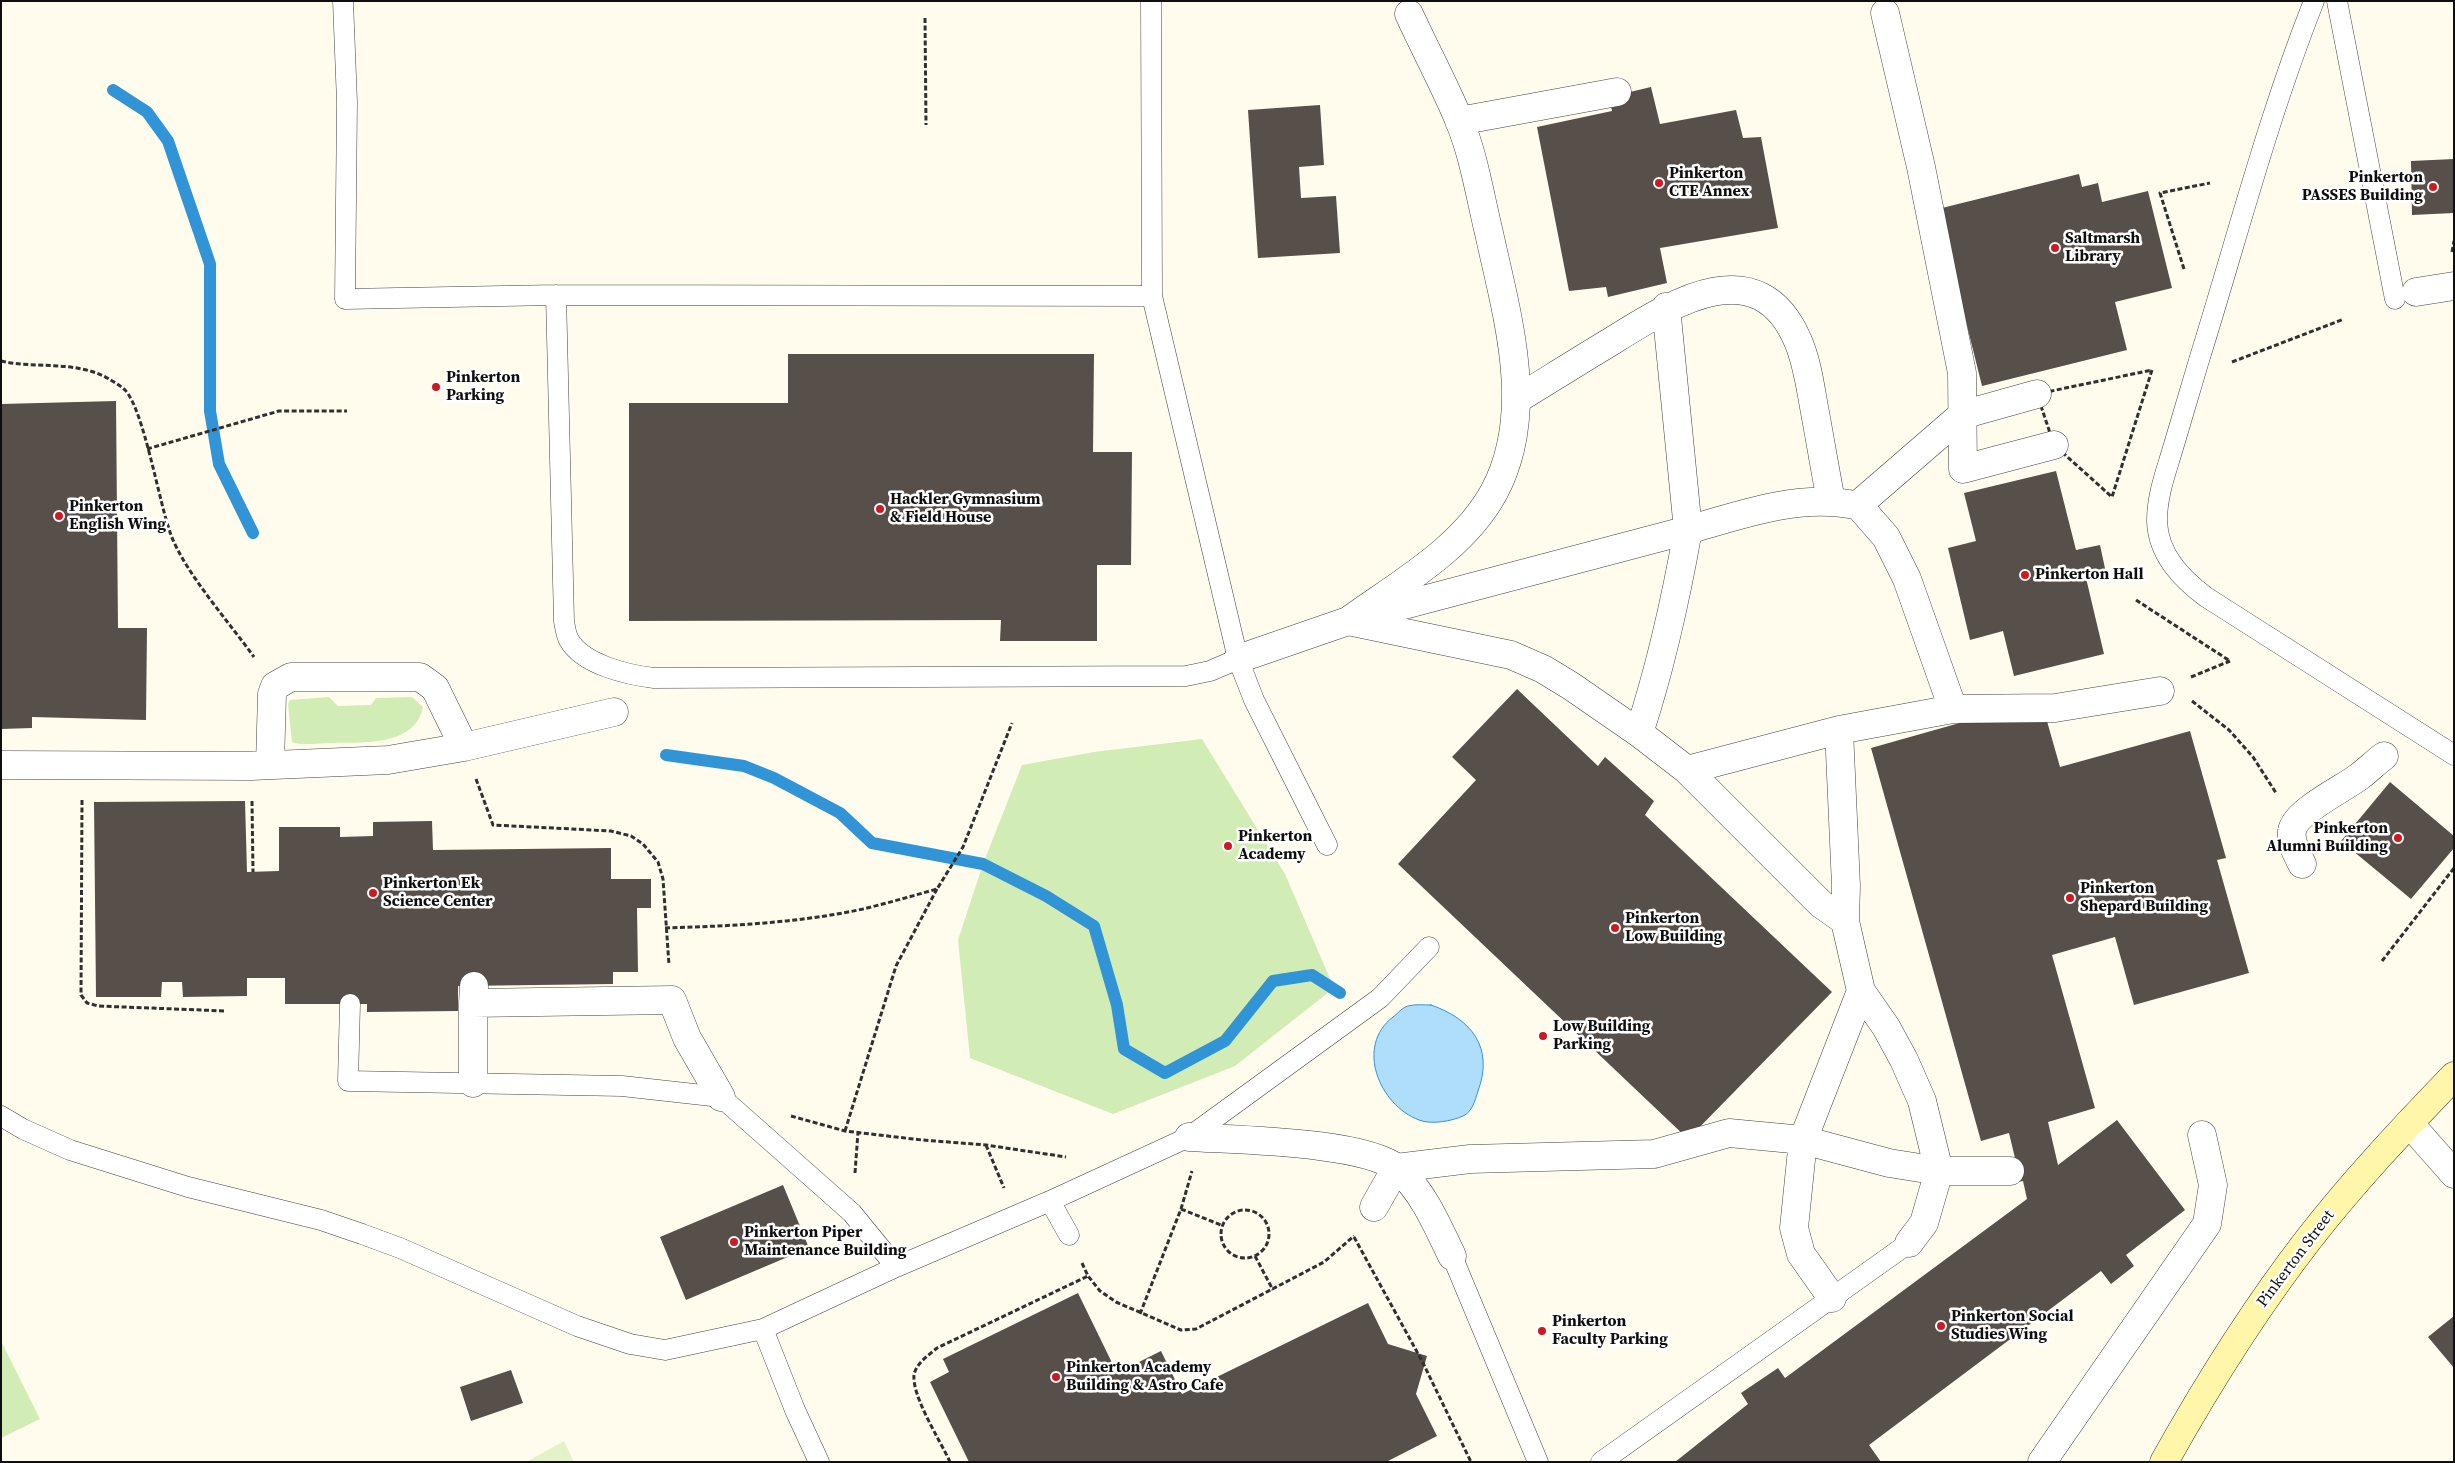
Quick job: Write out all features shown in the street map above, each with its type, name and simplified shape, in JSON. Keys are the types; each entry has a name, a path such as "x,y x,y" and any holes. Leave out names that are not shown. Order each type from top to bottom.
{"street":[{"path":"1885,13 1921,167 1962,373 1963,469 2054,445"},
{"path":"1348,621 1424,567 1468,529 1494,492 1508,456 1516,400 1512,338 1473,162 1459,121 1408,14"},
{"path":"1459,121 1617,92"},
{"path":"2405,296 2454,286"},
{"path":"1516,400 1666,307 1706,293 1738,289 1760,295 1774,304 1787,319 1799,342 1809,377 1831,501"},
{"path":"1639,733 1653,690 1674,602 1688,530 1666,307"},
{"path":"1858,505 1962,415 2037,394"},
{"path":"1238,659 1348,621 1427,598 1770,507 1831,501 1858,505 1886,537 1907,579 1953,709"},
{"path":"1348,621 1511,655 1544,668 1639,733 1687,770 1821,904 1845,921"},
{"path":"260,765 272,694 275,686 291,676 420,677 435,688 464,747"},
{"path":"1687,770 1839,730 1953,709 2055,708 2166,688"},
{"path":"1,764 260,765 388,760 464,747 614,712"},
{"path":"1839,730 1846,886 1845,921 1861,991 1886,1027 1922,1101 1939,1171 1924,1223 1909,1243"},
{"path":"2302,864 2294,846 2292,831 2296,822 2305,812 2360,776 2384,756"},
{"path":"1832,1298 1801,1254 1794,1228 1803,1140 1861,991"},
{"path":"473,1083 474,994 672,1000 687,1038 721,1097"},
{"name":"Pinkerton Street","path":"2164,1462 2208,1385 2257,1311 2308,1240 2361,1176 2454,1076"},
{"path":"2410,1123 2454,1174"},
{"path":"1396,1168 1470,1159 1654,1154 1729,1133 1803,1140 1889,1163 1939,1171 2010,1171"},
{"path":"2042,1462 2207,1224 2213,1184 2202,1136"},
{"path":"1189,1137 1305,1145 1360,1152 1396,1168 1421,1195 1452,1256"},
{"path":"1374,1206 1396,1168"}],"lane":[{"path":"343,1 347,102 346,299 556,296 1152,296"},
{"path":"1151,1 1152,296 1238,659 1254,700 1327,845"},
{"path":"2314,1 2291,60 2158,497 2157,523 2166,552 2173,566 2187,583 2206,597 2454,754"},
{"path":"2336,1 2405,296"},
{"path":"556,296 564,621 569,640 580,653 628,675 654,678 1186,676 1210,671 1238,659"},
{"path":"1,1116 23,1129 70,1150 118,1167 320,1220 362,1234 400,1248 577,1326 630,1344 665,1350 763,1329 896,1268 1016,1217 1189,1137 1380,998 1429,947"},
{"path":"350,1004 348,1081 622,1086 721,1097 852,1213 896,1268"},
{"path":"1050,1201 1069,1235"},
{"path":"1601,1462 1909,1243"},
{"path":"1452,1256 1538,1462"},
{"path":"763,1329 795,1410 819,1462"}],"path":[{"path":"925,18 926,125"},
{"path":"2184,269 2160,193 2210,183"},
{"path":"2229,363 2344,319"},
{"path":"1,361 74,368 95,372 109,379 125,391 132,403 147,449 164,513 183,560 275,686"},
{"path":"2152,370 2112,497 2054,445 2037,394 2152,370"},
{"path":"147,449 279,411 347,412"},
{"path":"2136,600 2230,661 2166,688"},
{"path":"2166,688 2229,730 2253,757 2296,822"},
{"path":"844,1131 896,966 962,847 1012,723"},
{"path":"464,747 493,824 611,831 631,836 643,844 658,862 663,879 665,928 672,1000"},
{"path":"82,765 81,994 87,1003 98,1006 226,1011"},
{"path":"253,872 260,765"},
{"path":"2382,961 2454,868"},
{"path":"665,928 729,926 808,918 862,909 937,889"},
{"path":"785,1114 844,1131 922,1140 986,1144 1124,1167"},
{"path":"1140,1314 1181,1209 1193,1170 1189,1137"},
{"path":"986,1144 1016,1217"},
{"path":"1079,1257 1088,1276 1100,1291 1116,1302 1140,1314 1181,1330 1196,1329 1324,1262 1354,1237 1374,1206"},
{"path":"1181,1209 1221,1225"},
{"path":"1244,1209 1260,1215 1269,1228 1269,1236 1262,1252 1255,1256 1240,1258 1227,1250 1223,1244 1221,1225 1236,1211 1244,1209"},
{"path":"1354,1237 1422,1360 1471,1462"},
{"path":"1255,1256 1273,1290"},
{"path":"950,1462 915,1390 914,1373 922,1361 937,1348 1088,1276"}],"green space":[{"path":"329,697 338,706 371,705 376,698 412,697 423,707 418,720 410,729 399,736 386,740 311,744 292,742 288,704 290,700"},
{"path":"1202,739 1285,874 1334,988 1235,1066 1113,1114 970,1058 958,940 983,864 1022,765 1094,752"},
{"path":"1,1341 40,1419 1,1438"},
{"path":"564,1441 574,1462 526,1462"}],"water":[{"path":"1431,1005 1458,1018 1468,1027 1476,1037 1483,1061 1482,1076 1473,1106 1466,1114 1447,1121 1419,1120 1393,1102 1383,1088 1377,1074 1374,1058 1375,1043 1382,1029 1393,1017 1408,1006"}],"building":[{"name":"Pinkerton CTE Annex","path":"1651,87 1660,124 1736,110 1743,138 1761,137 1778,228 1660,248 1667,283 1608,297 1606,287 1569,291 1537,127 1612,111 1609,97"},
{"path":"1320,105 1324,165 1299,167 1301,198 1336,196 1340,253 1258,258 1248,110"},
{"name":"Pinkerton PASSES Building","path":"2454,159 2454,213 2412,215 2411,161"},
{"name":"Saltmarsh Library","path":"2079,174 2082,187 2098,183 2102,202 2148,191 2172,288 2115,302 2127,350 1982,386 1938,209"},
{"name":"Hackler Gymnasium & Field House","path":"788,354 1094,354 1093,452 1132,452 1131,565 1097,565 1097,641 1000,641 1001,620 629,621 629,403 788,403"},
{"name":"Pinkerton English Wing","path":"116,401 118,628 147,628 146,720 32,717 32,728 1,729 1,404"},
{"name":"Pinkerton Hall","path":"2056,471 2076,550 2100,545 2106,573 2086,578 2104,654 2014,676 2003,631 1970,640 1948,548 1976,541 1964,493"},
{"name":"Pinkerton Low Building","path":"1517,689 1598,766 1605,757 1654,801 1645,815 1832,992 1688,1139 1398,864 1476,780 1452,757"},
{"name":"Pinkerton Shepard Building","path":"2041,700 2060,767 2190,731 2226,858 2217,860 2249,973 2134,1005 2115,937 2052,955 2095,1108 2048,1122 2058,1165 2117,1120 2185,1210 2126,1255 2134,1266 2111,1284 2101,1271 1869,1445 1881,1462 1675,1462 1748,1404 1741,1393 1778,1368 1785,1378 2027,1199 2023,1181 2013,1183 2008,1159 2015,1158 2009,1133 1981,1141 1871,748"},
{"name":"Pinkerton Alumni Building","path":"2390,782 2454,836 2454,848 2411,899 2341,841"},
{"name":"Pinkerton Ek Science Center","path":"245,801 247,872 279,871 279,827 340,827 340,837 373,836 373,822 432,821 433,850 611,848 611,879 651,879 651,908 637,908 638,972 613,972 613,984 458,986 458,1011 367,1012 367,1004 285,1004 285,978 247,978 247,996 183,997 182,982 162,982 161,997 96,997 94,802"},
{"name":"Pinkerton Piper Maintenance Building","path":"783,1185 809,1248 686,1300 660,1237"},
{"name":"Pinkerton Academy Building & Astro Cafe","path":"1078,1293 1117,1373 1161,1351 1182,1394 1368,1303 1388,1344 1427,1356 1416,1394 1437,1436 1386,1462 969,1462 930,1382 949,1372 943,1359"},
{"path":"2454,1316 2454,1368 2428,1337"},
{"path":"511,1370 523,1403 471,1421 460,1387"}],"waterway":[{"path":"113,90 147,112 168,141 210,264 210,411 219,464 253,533"},
{"path":"666,755 744,766 774,778 840,813 872,843 983,864 1046,896 1094,926 1117,1005 1124,1049 1165,1073 1225,1041 1273,981 1312,975 1340,993"}],"place":[{"name":"Pinkerton CTE Annex","path":"1659,183"},
{"name":"Pinkerton PASSES Building","path":"2433,187"},
{"name":"Saltmarsh Library","path":"2055,248"},
{"name":"Pinkerton Parking","path":"436,387"},
{"name":"Hackler Gymnasium & Field House","path":"880,509"},
{"name":"Pinkerton English Wing","path":"59,516"},
{"name":"Pinkerton Hall","path":"2025,575"},
{"name":"Pinkerton Alumni Building","path":"2398,838"},
{"name":"Pinkerton Academy","path":"1228,846"},
{"name":"Pinkerton Ek Science Center","path":"373,893"},
{"name":"Pinkerton Shepard Building","path":"2070,898"},
{"name":"Pinkerton Low Building","path":"1615,928"},
{"name":"Low Building Parking","path":"1543,1036"},
{"name":"Pinkerton Piper Maintenance Building","path":"734,1242"},
{"name":"Pinkerton Social Studies Wing","path":"1941,1326"},
{"name":"Pinkerton Faculty Parking","path":"1542,1331"},
{"name":"Pinkerton Academy Building & Astro Cafe","path":"1056,1377"}]}
